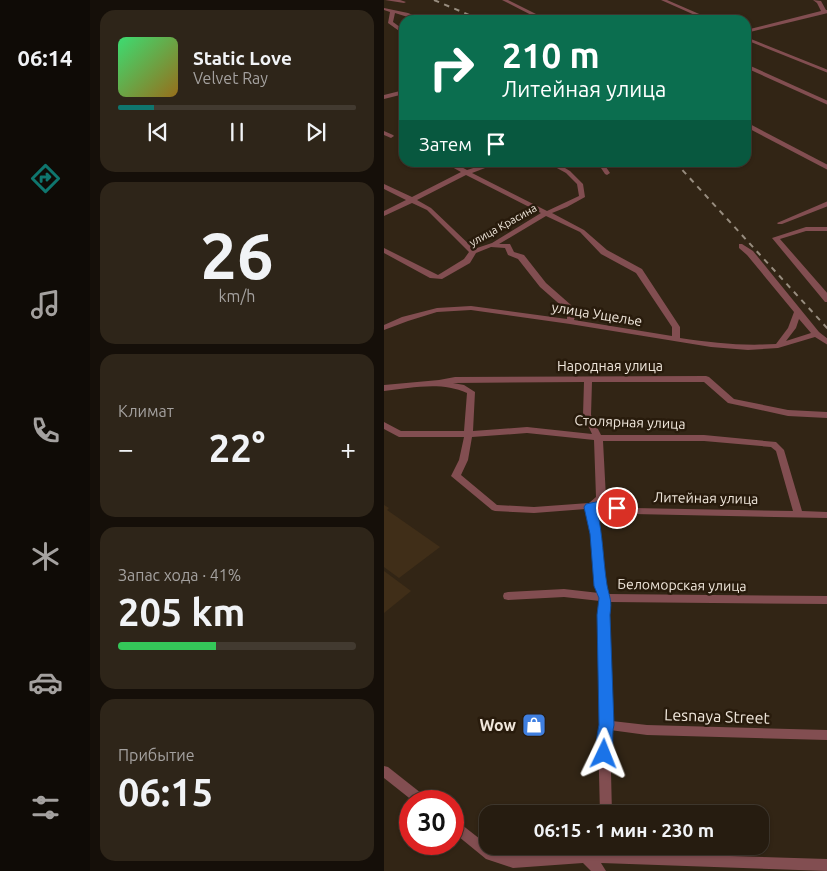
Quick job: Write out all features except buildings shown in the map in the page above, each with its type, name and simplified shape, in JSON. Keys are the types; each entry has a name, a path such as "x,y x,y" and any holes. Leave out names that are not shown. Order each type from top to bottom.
{"street":[{"path":"384,2 389,0 404,2"},
{"path":"504,0 535,15"},
{"path":"663,0 698,15"},
{"path":"751,31 826,11 815,0"},
{"path":"384,9 408,15"},
{"path":"393,10 387,22 399,29"},
{"path":"751,40 827,72"},
{"path":"751,68 827,103"},
{"path":"384,97 399,94"},
{"path":"818,98 827,95"},
{"path":"751,127 827,168"},
{"path":"384,133 391,136"},
{"path":"455,167 582,231 604,252 639,271 676,327 676,339"},
{"path":"384,214 465,173 482,167"},
{"name":"улица Красина","path":"384,250 433,276 439,277 467,261 473,252 488,246 539,216 582,197 580,184 568,172 558,167"},
{"path":"603,167 607,173"},
{"path":"384,186 429,209 473,252"},
{"path":"780,224 827,203"},
{"path":"827,229 806,229 776,238 827,300"},
{"path":"488,246 507,246 510,253 521,257 543,285 568,307 571,316 570,322"},
{"path":"742,246 750,253 816,334 827,342"},
{"name":"улица Ущелье","path":"384,328 405,319 437,310 471,308 748,348 778,346 816,334"},
{"path":"778,346 792,328 798,312"},
{"path":"588,379 587,414 598,438 601,498 590,507 596,534 601,586 606,598 603,615 606,805"},
{"name":"Народная улица","path":"384,388 439,384 454,380 706,379 731,401 788,413 827,415"},
{"path":"439,384 461,387 471,392 468,434"},
{"name":"Столярная улица","path":"384,426 399,434 468,434 527,430 598,438 704,438 773,444 780,450 798,513"},
{"name":"Литейная улица","path":"468,434 462,470 456,476 496,508 534,510 601,505 633,511 827,514"},
{"name":"Беломорская улица","path":"508,596 564,592 606,598 827,600"},
{"name":"Lesnaya Street","path":"606,725 647,730 827,735"},
{"path":"384,771 408,790"},
{"path":"464,834 490,855 513,862 586,857 827,865"},
{"path":"586,857 600,871"}],"shaded area":[{"path":"384,505 389,508 387,510 440,547 399,578 384,567"},
{"path":"384,571 411,591 384,613"}],"railway":[{"path":"434,0 469,15"},
{"path":"680,167 828,329"}],"place":[{"name":"Wow","path":"534,725"}],"route":[{"path":"604,754 606,725 603,615 606,598 601,586 596,534 590,507 601,505 617,508"}]}
